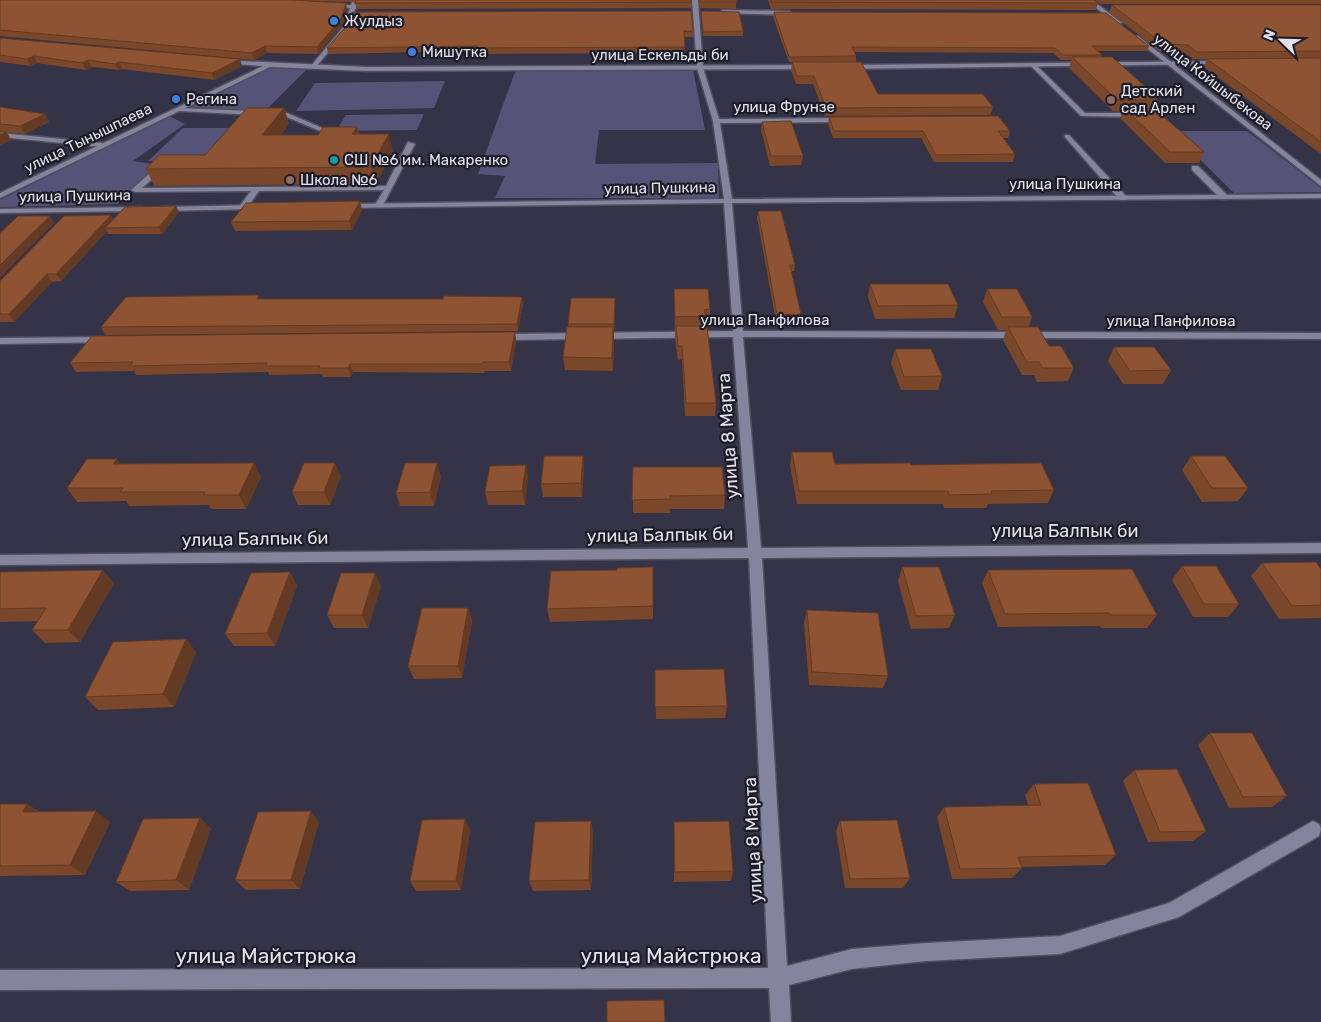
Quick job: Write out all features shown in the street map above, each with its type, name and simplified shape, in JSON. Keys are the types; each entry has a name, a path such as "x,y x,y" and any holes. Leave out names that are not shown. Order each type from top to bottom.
{"street":[{"path":"313,67 348,26 355,0"},
{"name":"улица 8 Марта","path":"696,0 695,12 700,68 716,121 728,200 755,553 781,1022"},
{"name":"улица Койшыбекова","path":"1089,0 1098,11 1108,11 1321,184"},
{"path":"324,5 362,13"},
{"path":"686,12 705,12"},
{"path":"715,12 793,13"},
{"name":"улица Ескельды би","path":"221,61 313,67 818,67"},
{"path":"837,67 1230,63"},
{"name":"улица Тынышпаева","path":"0,196 269,65"},
{"path":"1033,65 1082,115 1150,115"},
{"path":"179,109 285,114 345,139"},
{"path":"249,120 256,113"},
{"name":"улица Фрунзе","path":"716,121 854,120"},
{"path":"0,135 103,145"},
{"path":"1067,136 1123,198"},
{"path":"379,206 411,144"},
{"path":"168,167 159,167 136,190 389,188"},
{"path":"1195,168 1224,197"},
{"path":"243,207 257,189"},
{"name":"улица Пушкина","path":"340,206 728,200 1321,196"},
{"name":"улица Пушкина","path":"154,209 272,207"},
{"name":"улица Пушкина","path":"0,211 144,209"},
{"path":"68,217 74,210"},
{"name":"улица Панфилова","path":"489,337 739,334 1321,336"},
{"path":"0,341 120,340"},
{"name":"улица Балпык би","path":"0,560 1321,548"},
{"name":"улица Майстрюка","path":"0,980 779,978 852,959 926,952 1060,945 1173,911 1313,830"}],"shaded area":[{"path":"273,65 306,70 265,111 186,107"},
{"path":"516,69 693,70 705,130 599,130 595,164 718,163 719,198 495,198 505,176 478,174"},
{"path":"445,81 434,108 296,111 315,83"},
{"path":"424,114 417,130 336,131 346,115"},
{"path":"169,116 185,124 133,161 158,165 117,204 0,207 0,200"},
{"path":"183,128 233,128 202,161 148,161"},
{"path":"1171,131 1247,131 1321,188 1321,192 1234,193"}],"building":[{"path":"0,0 291,0 346,3 341,19 317,47 265,46 252,53 0,30"},
{"path":"356,0 691,0 691,2 355,3"},
{"path":"700,0 736,0 737,2 700,2"},
{"path":"771,0 1094,0 1098,3 771,2"},
{"path":"1112,5 1321,5 1321,51 1197,52 1188,45 1163,44"},
{"path":"691,11 693,31 684,31 685,47 476,48 477,46 327,48 349,23 353,12"},
{"path":"701,11 739,12 743,31 703,32"},
{"path":"774,12 1106,13 1149,46 1092,46 1102,55 1063,55 1055,48 852,47 856,56 789,57"},
{"path":"0,38 240,59 212,73 119,62 115,64 88,60 82,63 34,56 27,59 0,55"},
{"path":"1072,57 1112,57 1158,98 1117,100"},
{"path":"1321,58 1321,142 1207,59"},
{"path":"792,62 861,62 878,94 983,94 993,107 826,108 814,76 797,76"},
{"path":"0,107 45,114 20,126 0,124"},
{"path":"247,108 284,108 262,135 318,135 323,127 357,127 352,134 389,134 371,167 146,169 159,155 205,155"},
{"path":"1124,108 1155,109 1204,152 1170,152"},
{"path":"998,116 1010,131 998,131 1015,154 936,155 923,131 834,131 829,117"},
{"path":"791,121 803,156 771,156 762,122"},
{"path":"360,201 349,221 231,222 246,203"},
{"path":"176,206 159,227 105,228 125,207"},
{"path":"758,211 781,211 795,265 790,265 801,314 777,315"},
{"path":"111,215 56,274 47,274 9,314 0,314 0,281 64,216"},
{"path":"18,216 50,216 0,265 0,233"},
{"path":"870,284 948,284 958,305 878,306"},
{"path":"674,289 708,289 710,309 704,310 706,316 675,317"},
{"path":"987,289 1017,289 1032,317 1002,317"},
{"path":"259,295 257,299 443,299 444,296 522,297 517,324 101,327 126,297"},
{"path":"571,298 615,298 614,324 568,324"},
{"path":"676,326 707,326 716,403 686,403 682,346 678,346"},
{"path":"567,327 613,327 612,358 563,357"},
{"path":"1008,327 1038,327 1049,346 1061,346 1074,368 1043,368 1039,362 1027,362"},
{"path":"515,332 509,362 483,362 482,364 350,364 348,368 319,368 320,366 265,366 267,363 130,366 133,362 70,363 92,336"},
{"path":"1114,347 1154,347 1171,370 1130,371"},
{"path":"895,349 931,349 942,376 904,377"},
{"path":"792,452 832,452 835,464 1041,463 1054,490 991,491 992,494 949,495 948,491 799,491"},
{"path":"544,456 583,456 581,483 541,484"},
{"path":"1191,456 1225,456 1248,488 1212,488"},
{"path":"87,459 117,459 113,464 254,463 239,495 203,495 205,492 120,492 123,488 67,488"},
{"path":"304,463 335,463 324,492 292,492"},
{"path":"405,463 437,463 430,492 396,493"},
{"path":"526,465 522,491 485,492 490,466"},
{"path":"633,467 722,467 725,495 670,496 671,499 632,500"},
{"path":"1316,562 1321,569 1321,605 1292,606 1262,563"},
{"path":"1182,566 1216,566 1239,604 1204,604"},
{"path":"653,567 653,606 547,609 551,571 617,570 617,568"},
{"path":"902,567 939,567 955,615 916,616"},
{"path":"1132,569 1157,615 1110,615 1109,613 1005,614 988,570"},
{"path":"103,570 68,630 32,630 46,608 0,609 0,572"},
{"path":"290,572 267,633 225,634 251,573"},
{"path":"341,573 375,573 362,615 327,615"},
{"path":"422,608 468,608 458,666 408,666"},
{"path":"807,610 878,613 888,676 812,672"},
{"path":"186,639 163,694 85,697 113,642"},
{"path":"724,669 727,706 655,707 655,670"},
{"path":"1210,733 1252,733 1287,796 1243,797"},
{"path":"1177,769 1206,831 1160,832 1134,770"},
{"path":"1088,783 1116,855 1018,857 1022,868 960,869 944,807 1041,805 1034,784"},
{"path":"0,804 27,804 23,812 96,811 70,865 0,866"},
{"path":"311,811 291,880 235,880 258,812"},
{"path":"200,818 176,880 116,882 143,819"},
{"path":"465,819 456,881 410,881 422,820"},
{"path":"897,820 910,878 850,879 840,821"},
{"path":"591,821 589,880 529,881 535,822"},
{"path":"729,821 733,871 675,872 674,822"},
{"path":"664,1000 665,1022 607,1022 607,1001"}],"place":[{"name":"Жулдыз","path":"334,21"},
{"name":"Мишутка","path":"412,52"},
{"name":"Регина","path":"176,99"},
{"name":"Детский сад Арлен","path":"1111,100"},
{"name":"СШ №6 им. Макаренко","path":"334,160"},
{"name":"Школа №6","path":"290,180"}]}
